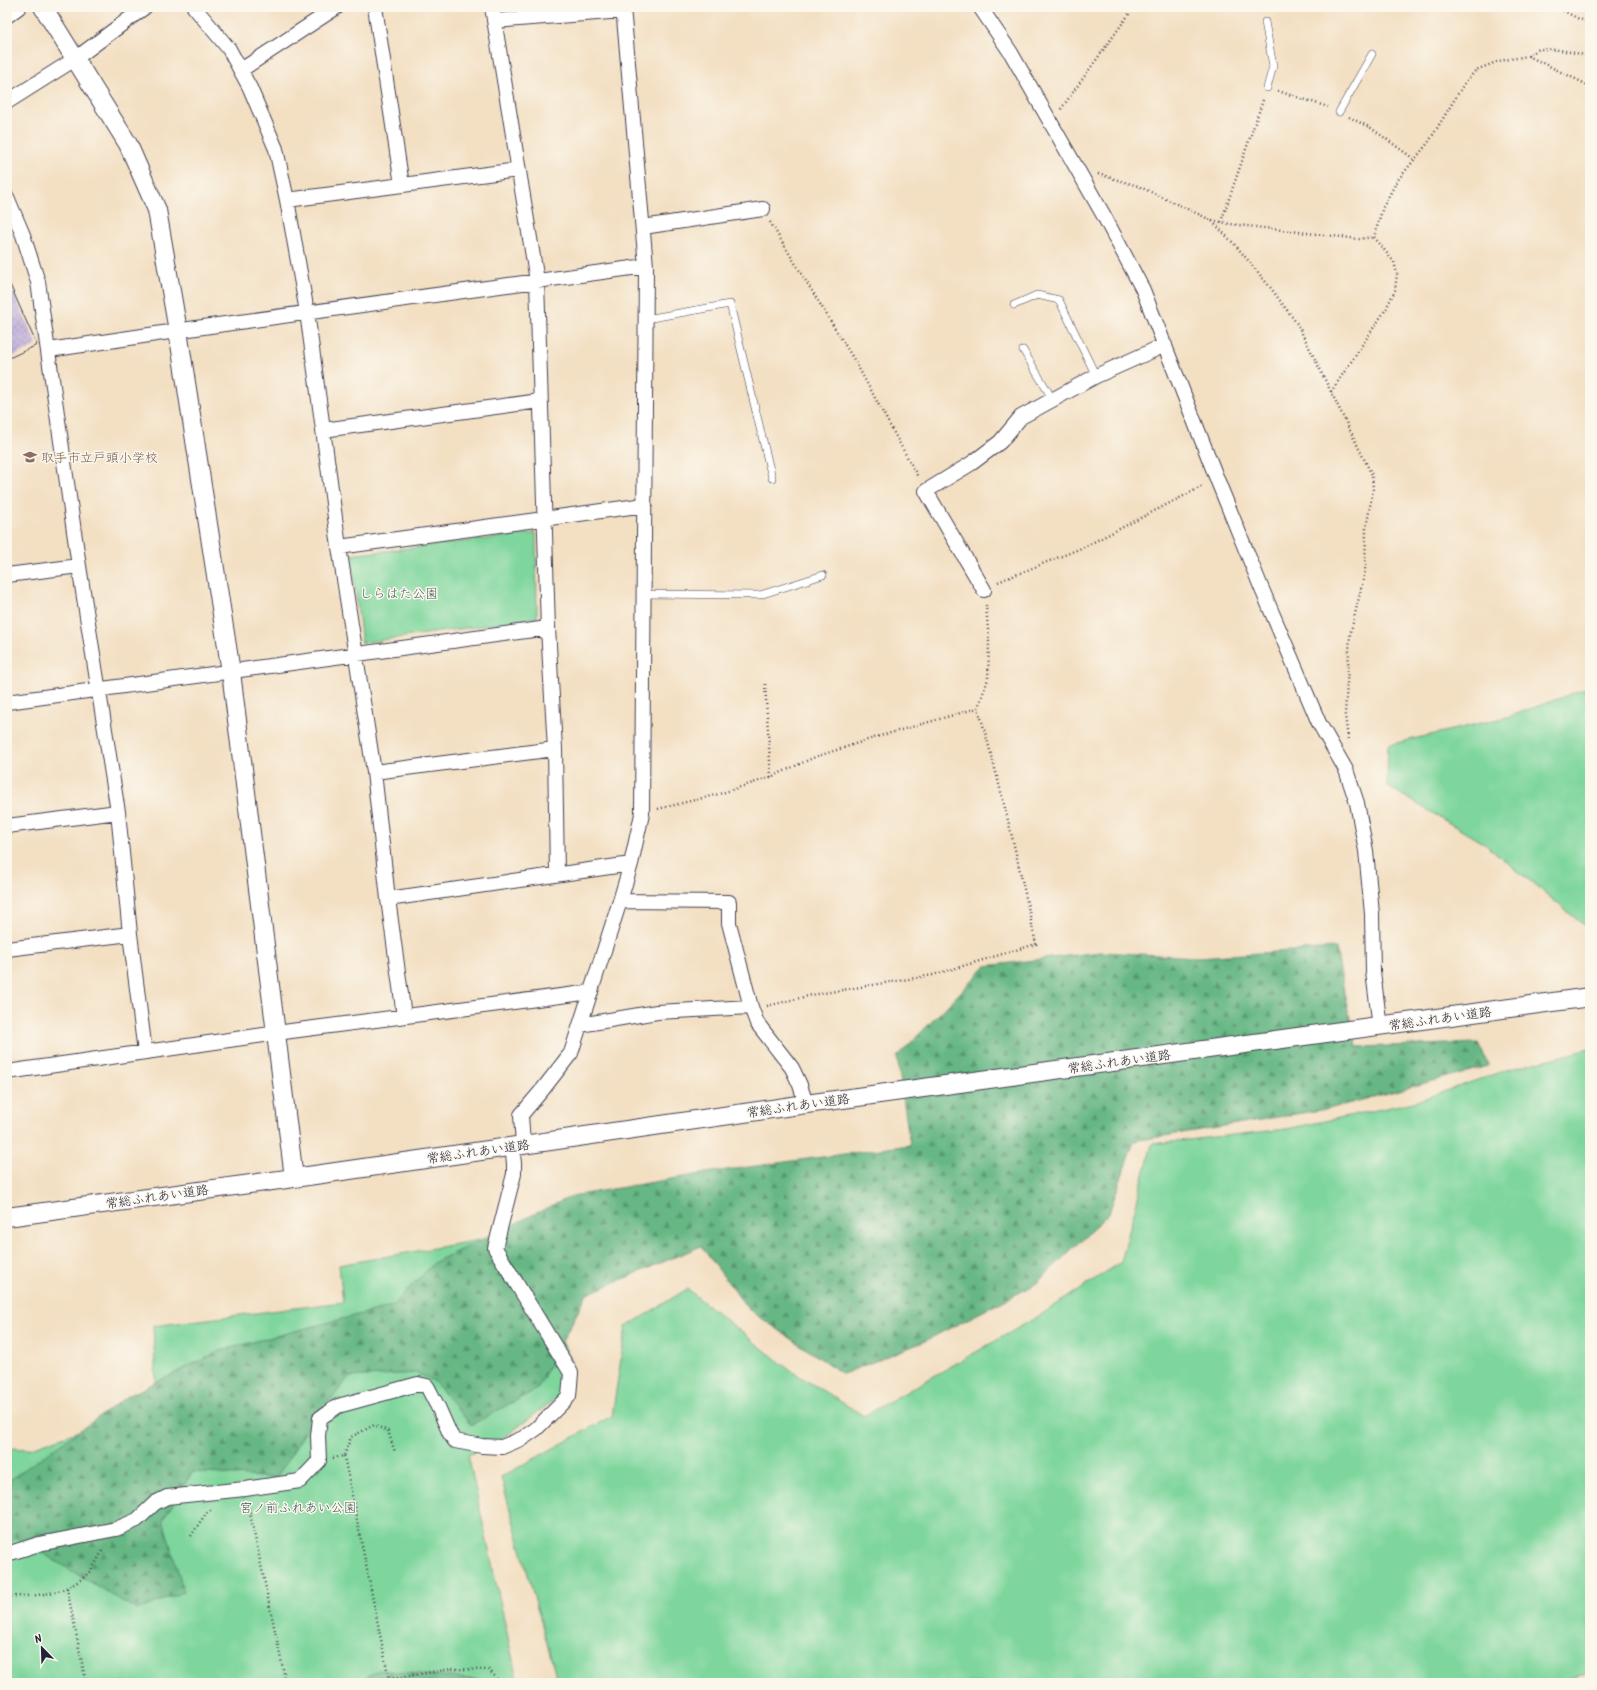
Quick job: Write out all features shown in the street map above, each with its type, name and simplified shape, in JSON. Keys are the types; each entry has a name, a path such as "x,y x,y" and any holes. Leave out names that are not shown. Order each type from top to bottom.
{"street":[{"path":"7,16 19,7"},
{"path":"42,7 128,144 157,210 178,331 230,672 294,1178"},
{"path":"7,102 75,59 146,7"},
{"path":"194,7 229,49 250,88 276,149 288,200 307,312 339,547 374,772 388,899 404,1016"},
{"path":"240,70 338,7"},
{"path":"375,7 402,185"},
{"path":"980,7 1011,53 1104,216 1143,290 1217,480 1319,724 1346,770 1357,803 1366,851 1372,914 1373,972 1380,1027"},
{"path":"7,1554 39,1544 116,1529 137,1520 155,1503 167,1497 244,1489 300,1481 319,1461 318,1436 320,1418 338,1406 418,1384 427,1386 450,1434 455,1441 482,1446 502,1447 523,1438 536,1429 569,1396 571,1373 495,1248 514,1174 514,1163 518,1146 521,1115 571,1053 631,864 642,814 644,783 643,594 646,266 623,9 493,14 537,281 548,628 555,749 557,874"},
{"path":"288,200 518,170"},
{"path":"7,197 23,235 38,282 79,566 118,812 130,934 145,1052"},
{"path":"643,227 763,209"},
{"path":"48,350 307,312 646,266"},
{"path":"984,590 926,491 972,463 1000,442 1022,417 1096,376 1165,345"},
{"path":"323,430 540,401"},
{"path":"339,547 645,505"},
{"path":"7,575 79,566"},
{"path":"7,702 548,628"},
{"path":"374,772 555,749"},
{"path":"7,826 118,812"},
{"path":"388,899 631,864"},
{"path":"620,901 729,902 729,923 751,1007 757,1023 792,1068 800,1085 806,1104"},
{"path":"7,949 130,934"},
{"path":"7,1072 404,1016 590,992"},
{"name":"常総ふれあい道路","path":"7,1217 294,1178 806,1104 1380,1027 1590,997"},
{"path":"580,1025 657,1012 751,1007"}],"lane":[{"path":"1265,22 1273,66 1267,88"},
{"path":"1339,112 1372,54"},
{"path":"1014,305 1037,295 1059,300 1096,376"},
{"path":"646,319 730,304 772,478"},
{"path":"1023,350 1053,400"},
{"path":"643,594 760,595 823,575"}],"path":[{"path":"1048,118 1060,111 1134,7"},
{"path":"1556,7 1590,23"},
{"path":"1374,237 1383,207 1397,181 1428,143 1464,84 1476,70 1499,60 1528,56 1539,49 1560,50 1590,56"},
{"path":"1528,56 1590,86"},
{"path":"1221,222 1267,88 1298,96 1339,112 1371,128 1414,159"},
{"path":"1078,172 1103,175 1138,186 1211,220 1359,239 1374,237"},
{"path":"763,209 856,363 926,491"},
{"path":"1211,220 1270,287 1298,325 1372,475 1372,489 1366,529 1365,572 1350,635 1345,715 1348,747 1346,770"},
{"path":"1331,392 1386,309 1395,290 1397,274 1394,262 1374,237"},
{"path":"751,1007 764,1007 812,995 933,975 1036,944 1000,785 978,708 988,679 989,642 984,590 999,580 1084,547 1217,480"},
{"path":"765,684 771,776"},
{"path":"642,814 718,794 771,776 816,757 880,736 978,708"},
{"path":"389,1679 344,1456 351,1437 374,1425 388,1431 395,1452"},
{"path":"319,1461 344,1456"},
{"path":"244,1489 286,1683"},
{"path":"191,1536 206,1514 219,1505"},
{"path":"7,1596 29,1597 67,1588 91,1570 116,1529"},
{"path":"67,1588 86,1683"},
{"path":"352,1683 452,1669 489,1670 502,1683"}],"green space":[{"name":"しらはた公園","path":"536,533 537,618 362,643 351,555"},
{"path":"1590,687 1590,930 1486,845 1387,786 1388,745 1511,716"},
{"path":"1336,948 1346,1002 1357,1047 1478,1043 1489,1066 1332,1108 1134,1141 1109,1213 1036,1284 923,1342 843,1374 748,1309 701,1246 587,1294 537,1389 471,1425 434,1381 417,1373 349,1377 307,1429 276,1478 192,1472 163,1520 184,1592 137,1610 17,1538 7,1544 7,1482 128,1396 222,1350 392,1306 435,1262 572,1196 712,1172 910,1145 897,1057 986,966 1100,952 1198,957"},
{"path":"1590,1049 1590,1672 1557,1683 558,1683 501,1477 612,1416 626,1327 687,1289 791,1371 864,1416 1039,1316 1121,1262 1152,1144 1287,1129 1414,1102 1506,1070"},
{"name":"宮ノ前ふれあい公園","path":"518,1233 545,1305 571,1360 562,1394 491,1447 468,1455 518,1683 7,1683 7,1448 29,1449 157,1403 153,1326 343,1302 339,1265"},
{"path":"378,1670 481,1680 484,1683 357,1683"}],"building":[{"path":"7,278 37,345 7,359"}],"place":[{"name":"取手市立戸頭小学校","path":"30,457"}]}
